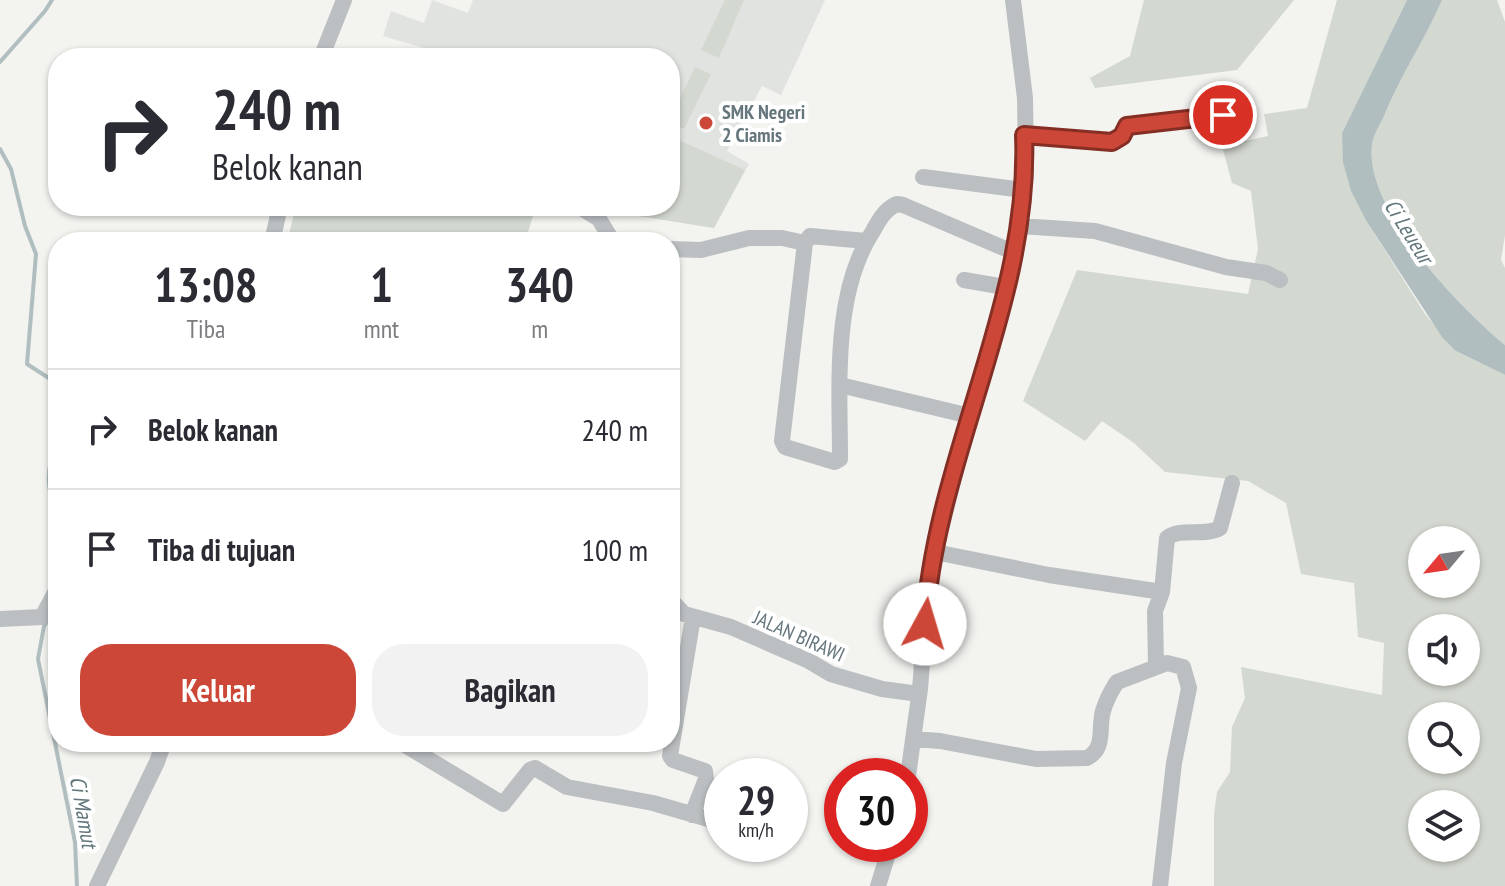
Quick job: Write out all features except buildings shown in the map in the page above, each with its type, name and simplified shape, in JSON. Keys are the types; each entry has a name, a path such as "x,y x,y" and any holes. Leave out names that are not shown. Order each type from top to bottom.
{"street":[{"path":"325,48 344,0"},
{"path":"911,758 927,598 935,552 970,416 994,340 1020,226 1026,167 1025,98 1013,0"},
{"path":"1024,135 1112,142 1122,136 1127,126 1223,115"},
{"path":"923,177 1023,190"},
{"path":"866,241 810,236 805,243 782,441 785,447 835,462 840,459 840,348 846,308 866,241 885,213 897,204 1013,252"},
{"path":"594,216 607,232"},
{"path":"1020,226 1095,231 1226,267 1266,273 1280,280"},
{"path":"680,249 701,250 749,238 782,238 805,243"},
{"path":"964,280 1005,287"},
{"path":"840,385 970,416"},
{"path":"1156,666 1155,611 1162,592 1167,538 1173,534 1211,532 1220,528 1232,483"},
{"path":"935,552 1049,575 1162,592"},
{"path":"0,619 42,617 48,606"},
{"name":"JALAN BIRAWI","path":"680,610 684,614 731,627 809,661 831,674 882,689 919,694"},
{"path":"680,696 693,617"},
{"path":"914,739 1036,759 1087,758 1094,754 1100,744 1102,714 1117,682 1167,663 1183,667 1189,688 1174,763 1160,886"},
{"path":"97,886 160,752"},
{"path":"417,752 503,804 530,770 535,768 567,787 653,803 704,818"},
{"path":"671,752 673,760 705,771 706,779 692,815"},
{"path":"878,886 885,862"}],"shaded area":[{"name":"SMK Negeri 2 Ciamis","path":"432,0 468,13 473,0 825,0 781,95 762,86 727,151 749,164 714,228 639,216 680,216 680,48 424,48 383,36 391,11 424,23"},
{"path":"725,0 744,0 719,58 701,50"},
{"path":"1144,0 1294,0 1237,70 1095,88 1090,78 1130,56"},
{"path":"1337,0 1407,0 1342,133 1367,222 1425,314 1456,351 1505,375 1505,886 1214,886 1214,814 1217,792 1230,772 1232,727 1245,698 1241,667 1382,695 1384,643 1358,637 1354,583 1301,574 1286,503 1248,481 1165,472 1134,443 1102,421 1085,441 1023,401 1077,270 1248,294 1258,249 1251,191 1232,183 1222,146 1268,136 1264,114 1307,108"},
{"path":"1407,0 1442,0 1375,134 1372,145 1374,170 1383,198 1418,255 1464,307 1505,345 1505,375 1456,351 1442,337 1367,222 1351,191 1343,162 1342,133"},
{"path":"1442,0 1497,0 1505,22 1505,235 1501,260 1505,268 1505,345 1464,307 1418,255 1383,198 1374,170 1372,145 1375,134"},
{"path":"695,67 711,74 684,129 680,127 680,99"},
{"path":"680,141 745,170 714,228 639,216 680,216"},
{"path":"294,216 533,216 528,232 290,232"}],"waterway":[{"name":"Ci Mamut","path":"0,62 52,0"},
{"name":"Ci Mamut","path":"0,149 11,169 25,226 36,254 27,364 48,378"},
{"name":"Ci Mamut","path":"48,621 44,626 38,659 48,708"},
{"name":"Ci Mamut","path":"57,752 75,842 77,886"}],"place":[{"name":"SMK Negeri 2 Ciamis","path":"706,123"}],"route":[{"path":"925,624 935,552 948,496 976,392 998,327 1020,226 1026,167 1024,135 1112,142 1122,136 1127,126 1223,115"}],"water label":[{"name":"Ci Leueur","path":"1409,231"}]}
